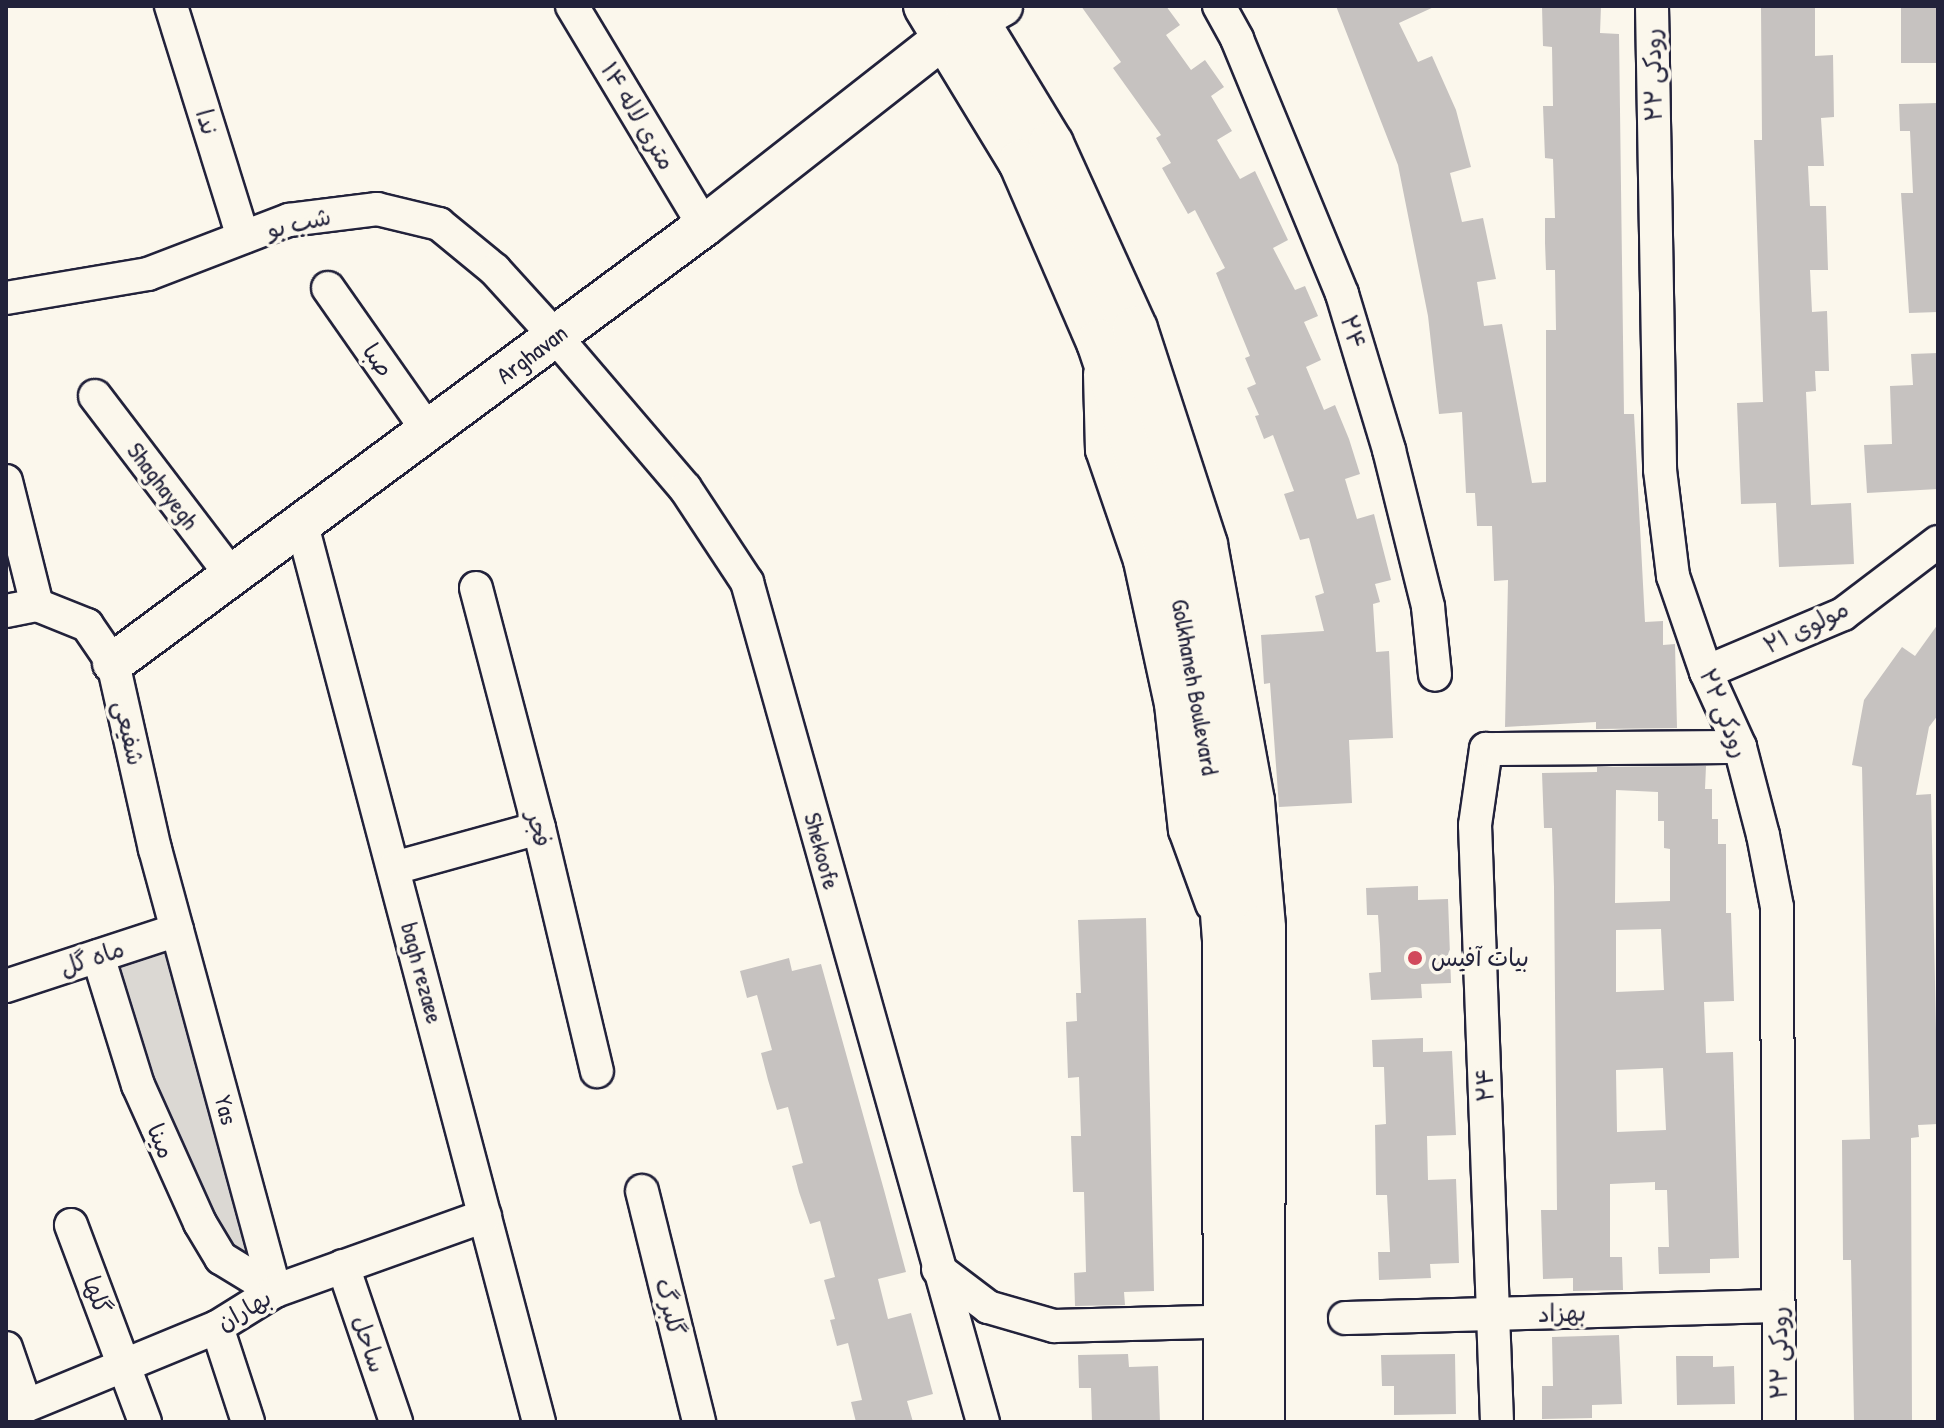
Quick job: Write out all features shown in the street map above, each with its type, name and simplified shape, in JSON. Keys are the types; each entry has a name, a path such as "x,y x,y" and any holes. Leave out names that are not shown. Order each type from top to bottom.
{"main road":[{"name":"Golkhaneh Boulevard","path":"966,13 1021,162 1099,342 1170,554 1198,685 1215,810 1225,940 1243,1321 1262,1422"},
{"name":"Golkhaneh Boulevard","path":"966,13 1051,144 1135,329 1205,545 1252,801 1263,928 1243,1321 1226,1422"}],"street":[{"name":"ندا","path":"171,6 243,237"},
{"name":"۱۴ متری لاله","path":"572,6 704,226"},
{"name":"۲۴","path":"1219,6 1237,39 1342,294 1389,450 1428,607 1435,675"},
{"name":"رودکی ۲۲","path":"1652,6 1660,470 1673,576 1706,672 1740,747 1777,907 1779,1422"},
{"name":"Arghavan","path":"113,663 704,226 966,13"},
{"name":"شب بو","path":"6,298 148,274 289,220 377,209 439,224 495,270 555,336"},
{"name":"صبا","path":"328,288 429,432"},
{"name":"Shekoofe","path":"555,336 685,488 747,582 983,1422"},
{"name":"Shaghayegh","path":"95,396 232,576"},
{"path":"6,481 37,605 6,611"},
{"name":"bagh rezaee","path":"302,525 539,1422"},
{"name":"مولوی ۲۱","path":"1706,672 1843,614 1938,542"},
{"name":"فجر","path":"476,588 539,828 597,1071"},
{"name":"شفیعی","path":"37,605 87,625 113,663 177,930"},
{"name":"۲۴","path":"1497,1422 1475,825 1486,749 1740,747"},
{"path":"394,868 539,828"},
{"name":"ماه گل","path":"7,982 177,930"},
{"name":"Yas","path":"177,930 275,1291"},
{"name":"مینا","path":"98,956 138,1085 200,1223 221,1258 275,1291"},
{"name":"گلبرگ","path":"642,1191 699,1422"},
{"name":"بهاران","path":"16,1410 217,1327 275,1291 485,1216"},
{"name":"گلها","path":"71,1225 145,1422"},
{"name":"ساحل","path":"343,1266 396,1422"},
{"path":"938,1269 988,1307 1054,1326 1243,1321"},
{"name":"بهزاد","path":"1345,1318 1778,1306"},
{"path":"217,1327 248,1422"},
{"path":"6,1348 16,1410"}],"shaded area":[{"path":"169,950 256,1267 220,1237 145,1071 114,965"}],"building":[{"path":"1081,6 1166,6 1180,25 1166,35 1191,70 1205,60 1224,87 1211,96 1232,131 1217,140 1240,179 1255,171 1288,240 1273,248 1295,290 1305,286 1318,316 1304,322 1321,360 1306,367 1324,410 1335,405 1349,439 1360,474 1345,479 1357,519 1374,514 1391,580 1375,584 1380,602 1373,604 1376,652 1389,651 1393,738 1349,740 1352,803 1279,807 1270,683 1264,684 1261,635 1324,631 1315,596 1324,593 1309,538 1300,540 1284,494 1294,491 1273,435 1264,439 1255,416 1259,415 1247,388 1256,384 1245,358 1250,356 1216,273 1225,268 1195,210 1188,214 1162,168 1171,163 1156,138 1161,135 1113,68 1121,62"},
{"path":"1336,6 1436,6 1399,23 1418,62 1432,56 1456,110 1471,167 1450,173 1462,222 1483,218 1496,279 1477,282 1484,326 1502,324 1532,483 1546,482 1546,330 1556,330 1555,270 1546,270 1545,243 1545,218 1555,218 1553,159 1545,158 1543,106 1553,106 1552,47 1543,46 1542,6 1601,6 1600,33 1619,34 1624,414 1634,414 1645,622 1663,621 1663,645 1675,644 1677,728 1596,729 1596,722 1505,727 1508,580 1494,581 1492,526 1477,526 1475,493 1466,493 1462,412 1439,414 1428,316 1398,165"},
{"path":"1761,6 1815,6 1815,56 1833,55 1834,117 1821,118 1824,166 1808,166 1810,206 1826,206 1828,270 1810,270 1812,312 1827,311 1829,371 1815,371 1816,391 1806,392 1811,505 1851,503 1854,564 1779,567 1776,503 1741,504 1737,403 1763,402 1754,140 1762,140"},
{"path":"1901,6 1938,6 1938,63 1901,63"},
{"path":"1938,103 1938,312 1909,313 1901,193 1913,193 1910,131 1900,131 1899,104"},
{"path":"1938,353 1938,489 1867,493 1864,445 1892,444 1890,386 1913,385 1911,354"},
{"path":"1938,624 1938,715 1929,727 1916,795 1931,794 1938,1124 1918,1125 1919,1137 1911,1138 1912,1422 1854,1422 1851,1260 1843,1260 1842,1140 1870,1139 1862,767 1852,765 1864,700 1902,647 1915,656"},
{"path":"1706,766 1705,789 1712,789 1712,819 1718,819 1718,844 1726,844 1726,913 1731,913 1734,1001 1704,1002 1706,1053 1733,1052 1739,1258 1710,1259 1710,1273 1659,1274 1658,1247 1669,1247 1667,1190 1655,1190 1655,1182 1610,1184 1610,1257 1622,1257 1623,1290 1573,1291 1573,1278 1543,1279 1541,1210 1557,1210 1552,828 1544,828 1542,773 1597,772 1597,767","holes":["1616,790 1658,792 1658,821 1664,821 1664,848 1670,849 1670,901 1615,903","1661,929 1664,990 1616,992 1616,930","1663,1068 1666,1130 1617,1132 1616,1070"]},
{"path":"1418,886 1418,900 1448,899 1451,983 1421,984 1422,998 1371,1000 1369,973 1381,972 1380,944 1378,915 1367,915 1366,888"},
{"path":"1146,918 1154,1291 1124,1292 1125,1305 1075,1306 1074,1273 1086,1272 1084,1192 1073,1192 1071,1136 1081,1136 1079,1077 1068,1078 1066,1022 1077,1021 1076,993 1081,993 1078,920"},
{"path":"789,958 792,971 821,964 906,1272 878,1279 888,1319 911,1313 933,1394 907,1401 913,1422 856,1422 851,1402 862,1400 848,1343 837,1346 830,1320 835,1319 824,1280 835,1277 820,1221 810,1224 799,1192 792,1166 803,1163 788,1107 777,1110 768,1080 761,1053 772,1050 757,995 747,998 740,971"},
{"path":"1423,1038 1423,1052 1452,1051 1456,1135 1427,1136 1428,1180 1456,1179 1459,1263 1430,1264 1431,1278 1379,1280 1378,1252 1390,1252 1387,1195 1376,1195 1375,1125 1386,1124 1384,1067 1373,1067 1372,1040"},
{"path":"1619,1335 1622,1404 1592,1405 1592,1418 1542,1419 1542,1386 1553,1386 1552,1337"},
{"path":"1128,1354 1129,1367 1158,1366 1160,1422 1092,1422 1091,1388 1079,1388 1078,1355"},
{"path":"1455,1354 1456,1414 1394,1415 1394,1386 1382,1386 1381,1355"},
{"path":"1676,1356 1713,1356 1713,1367 1734,1366 1735,1404 1677,1405"}],"place":[{"name":"بیات آفیس","path":"1415,958"}]}
